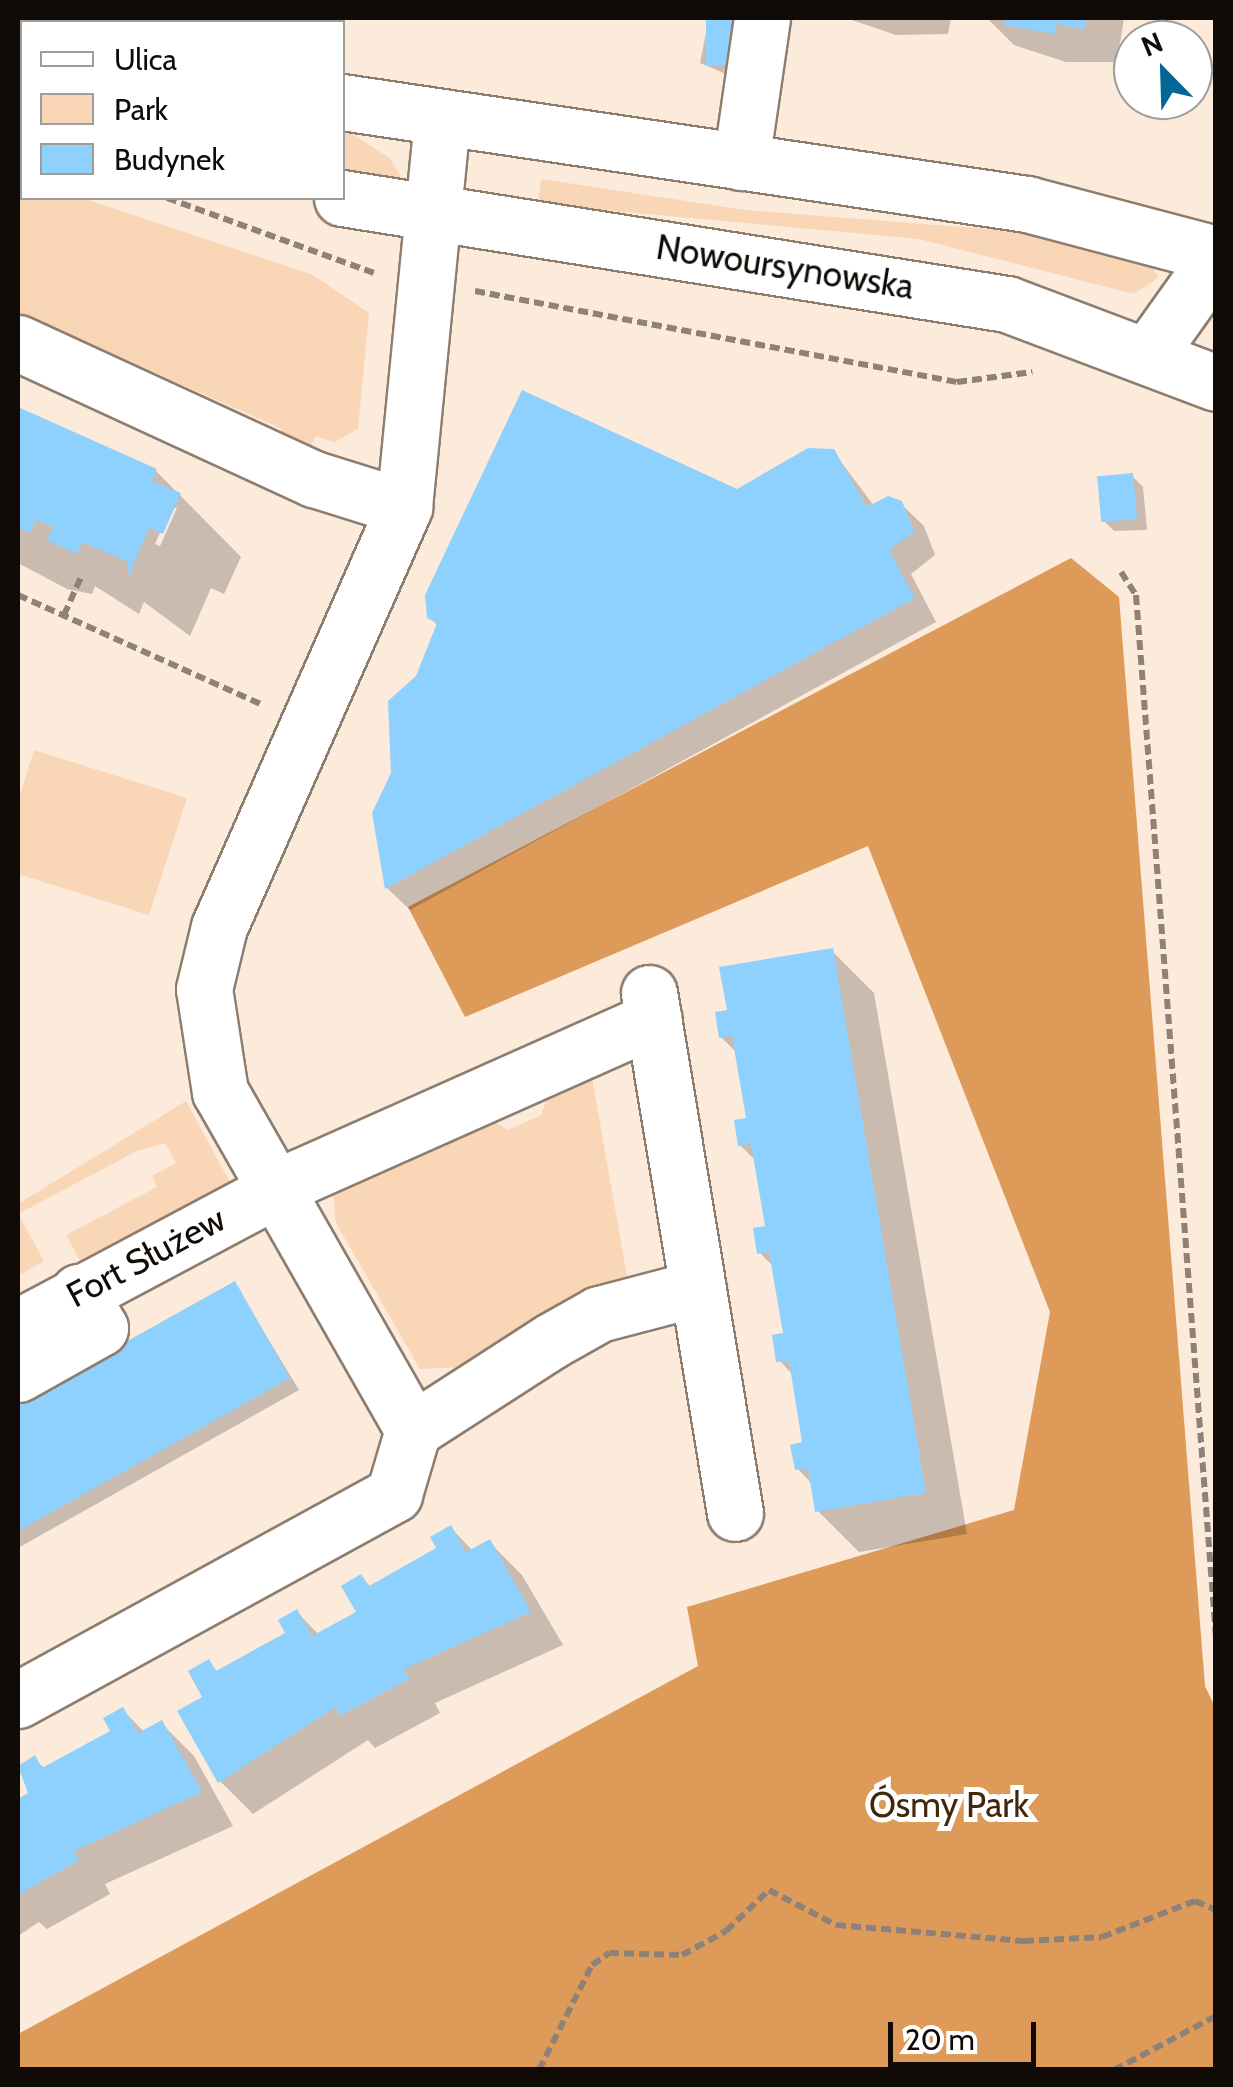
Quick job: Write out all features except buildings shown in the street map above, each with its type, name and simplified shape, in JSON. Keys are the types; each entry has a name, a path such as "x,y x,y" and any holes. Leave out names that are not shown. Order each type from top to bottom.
{"street":[{"path":"741,162 762,18"},
{"path":"345,102 1043,208 1216,257 1150,352"},
{"path":"413,1430 274,1189 212,1067 208,962 404,507 442,118"},
{"name":"Nowoursynowska","path":"345,199 434,216 1007,304 1150,352 1216,383"},
{"path":"18,343 314,480 404,507"},
{"name":"Fort Służew","path":"18,1326 274,1189 652,1006 698,1288"},
{"path":"18,1700 394,1494 413,1430 599,1314 698,1288 735,1513"},
{"path":"18,1374 100,1328 79,1292"}],"path":[{"path":"173,200 389,276"},
{"path":"470,290 957,382 1046,371"},
{"path":"1121,572 1136,595 1216,1638"},
{"path":"64,615 81,577"},
{"path":"18,595 268,708"},
{"path":"539,2070 592,1966 609,1953 682,1955 726,1931 769,1890 836,1925 1024,1941 1102,1936 1195,1901 1216,1910"},
{"path":"1114,2070 1216,2016"}],"green space":[{"path":"345,130 390,158 406,185 345,173"},
{"path":"18,172 20,200 88,200 313,275 369,313 358,429 334,442 316,436 309,450 279,437 282,429 18,312"},
{"path":"541,179 745,210 1024,232 1149,259 1158,278 1134,294 919,239 538,204"},
{"name":"Ósmy Park","path":"1071,558 1119,597 1205,1686 1215,1707 1215,2069 18,2069 18,2034 698,1666 687,1607 1014,1510 1050,1312 868,846 465,1017 408,907"},
{"path":"34,750 187,798 149,915 18,874 18,802"},
{"path":"591,1072 628,1282 462,1367 420,1369 336,1223 333,1194 488,1118 508,1130 541,1115 550,1090"},
{"path":"186,1101 231,1184 82,1264 66,1235 157,1187 152,1176 176,1163 165,1143 137,1151 18,1214 18,1204"},
{"path":"18,1214 44,1261 18,1276"}]}
